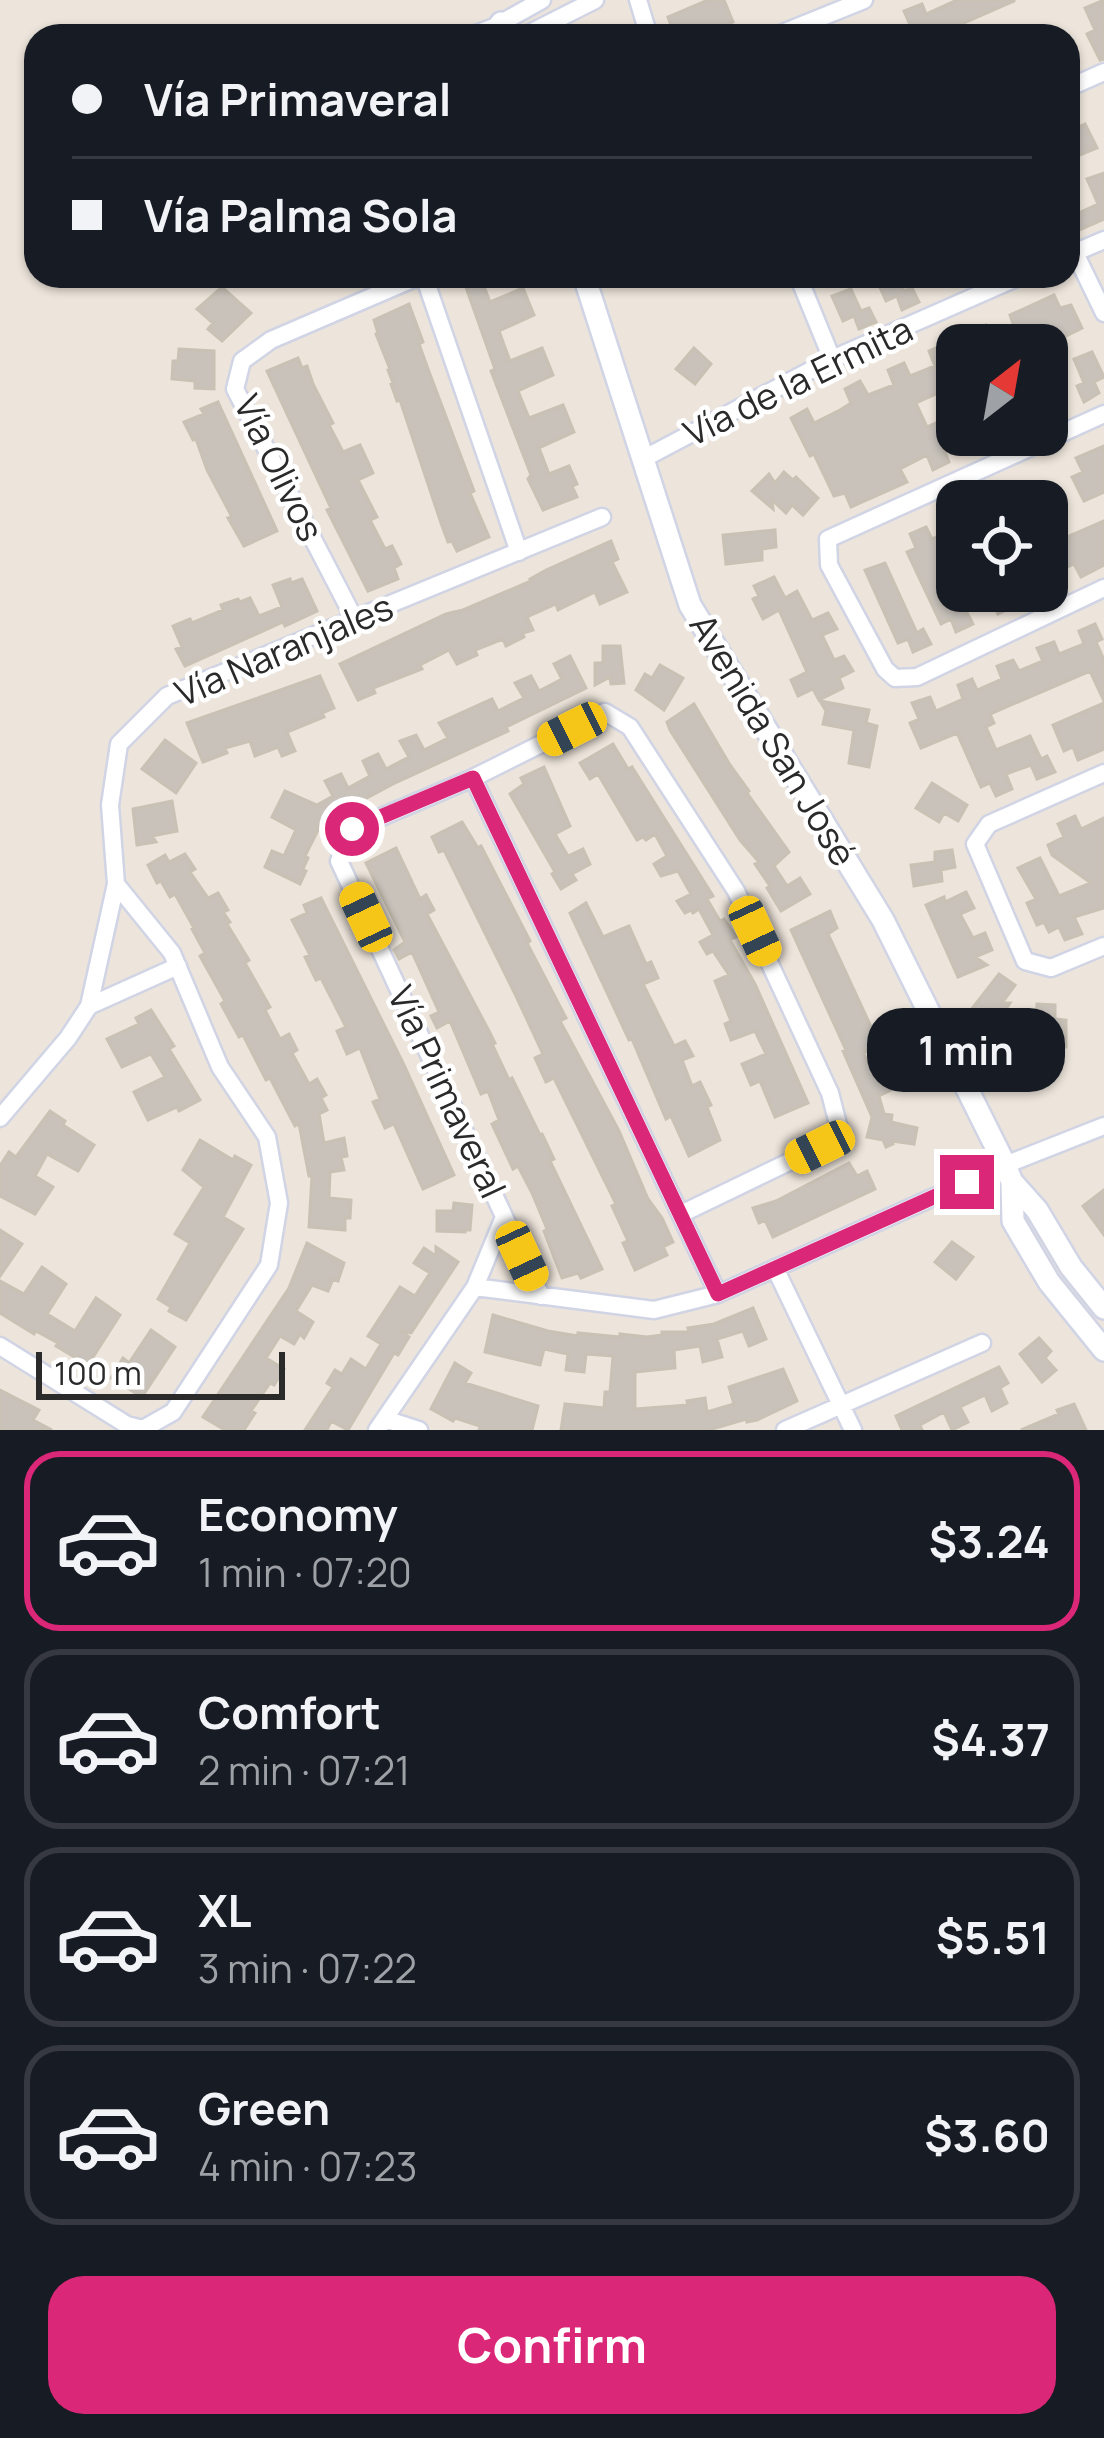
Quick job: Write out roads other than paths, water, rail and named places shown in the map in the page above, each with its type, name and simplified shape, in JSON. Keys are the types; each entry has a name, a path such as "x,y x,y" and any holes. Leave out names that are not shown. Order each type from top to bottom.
{"street":[{"path":"511,24 542,0"},
{"path":"548,24 595,0"},
{"path":"805,24 864,0"},
{"path":"1080,270 1104,313"},
{"name":"Vía Olivos","path":"356,620 235,389 242,362 271,340 394,288"},
{"path":"426,288 519,552"},
{"name":"Avenida San José","path":"588,288 690,605 883,920 1008,1174 1104,1308"},
{"path":"803,288 832,359"},
{"name":"Vía de la Ermita","path":"643,459 832,359 994,288"},
{"path":"1104,414 828,539 829,565 885,669 895,678 917,677 1104,587"},
{"name":"Vía Naranjales","path":"89,1006 116,884 110,805 119,745 167,696 602,517"},
{"name":"Vía Primaveral","path":"541,1296 339,861 352,829 473,778 605,712 630,728 736,891 830,1093 839,1128 820,1147 680,1214"},
{"path":"1104,773 989,824 975,844 1025,961 1051,968 1104,946"},
{"path":"473,778 718,1294"},
{"path":"0,1346 127,1425 143,1429 172,1412 269,1265 279,1203 267,1137 220,1067 172,953 116,884"},
{"path":"0,1118 89,1006 178,966"},
{"path":"476,1287 653,1310 718,1294 1008,1174 1104,1126"},
{"name":"Avenida San José","path":"1008,1174 1012,1221 1070,1311 1104,1350"},
{"path":"419,1430 381,1425 476,1287 504,1216"},
{"path":"775,1268 853,1430"},
{"path":"785,1430 982,1343"}]}
